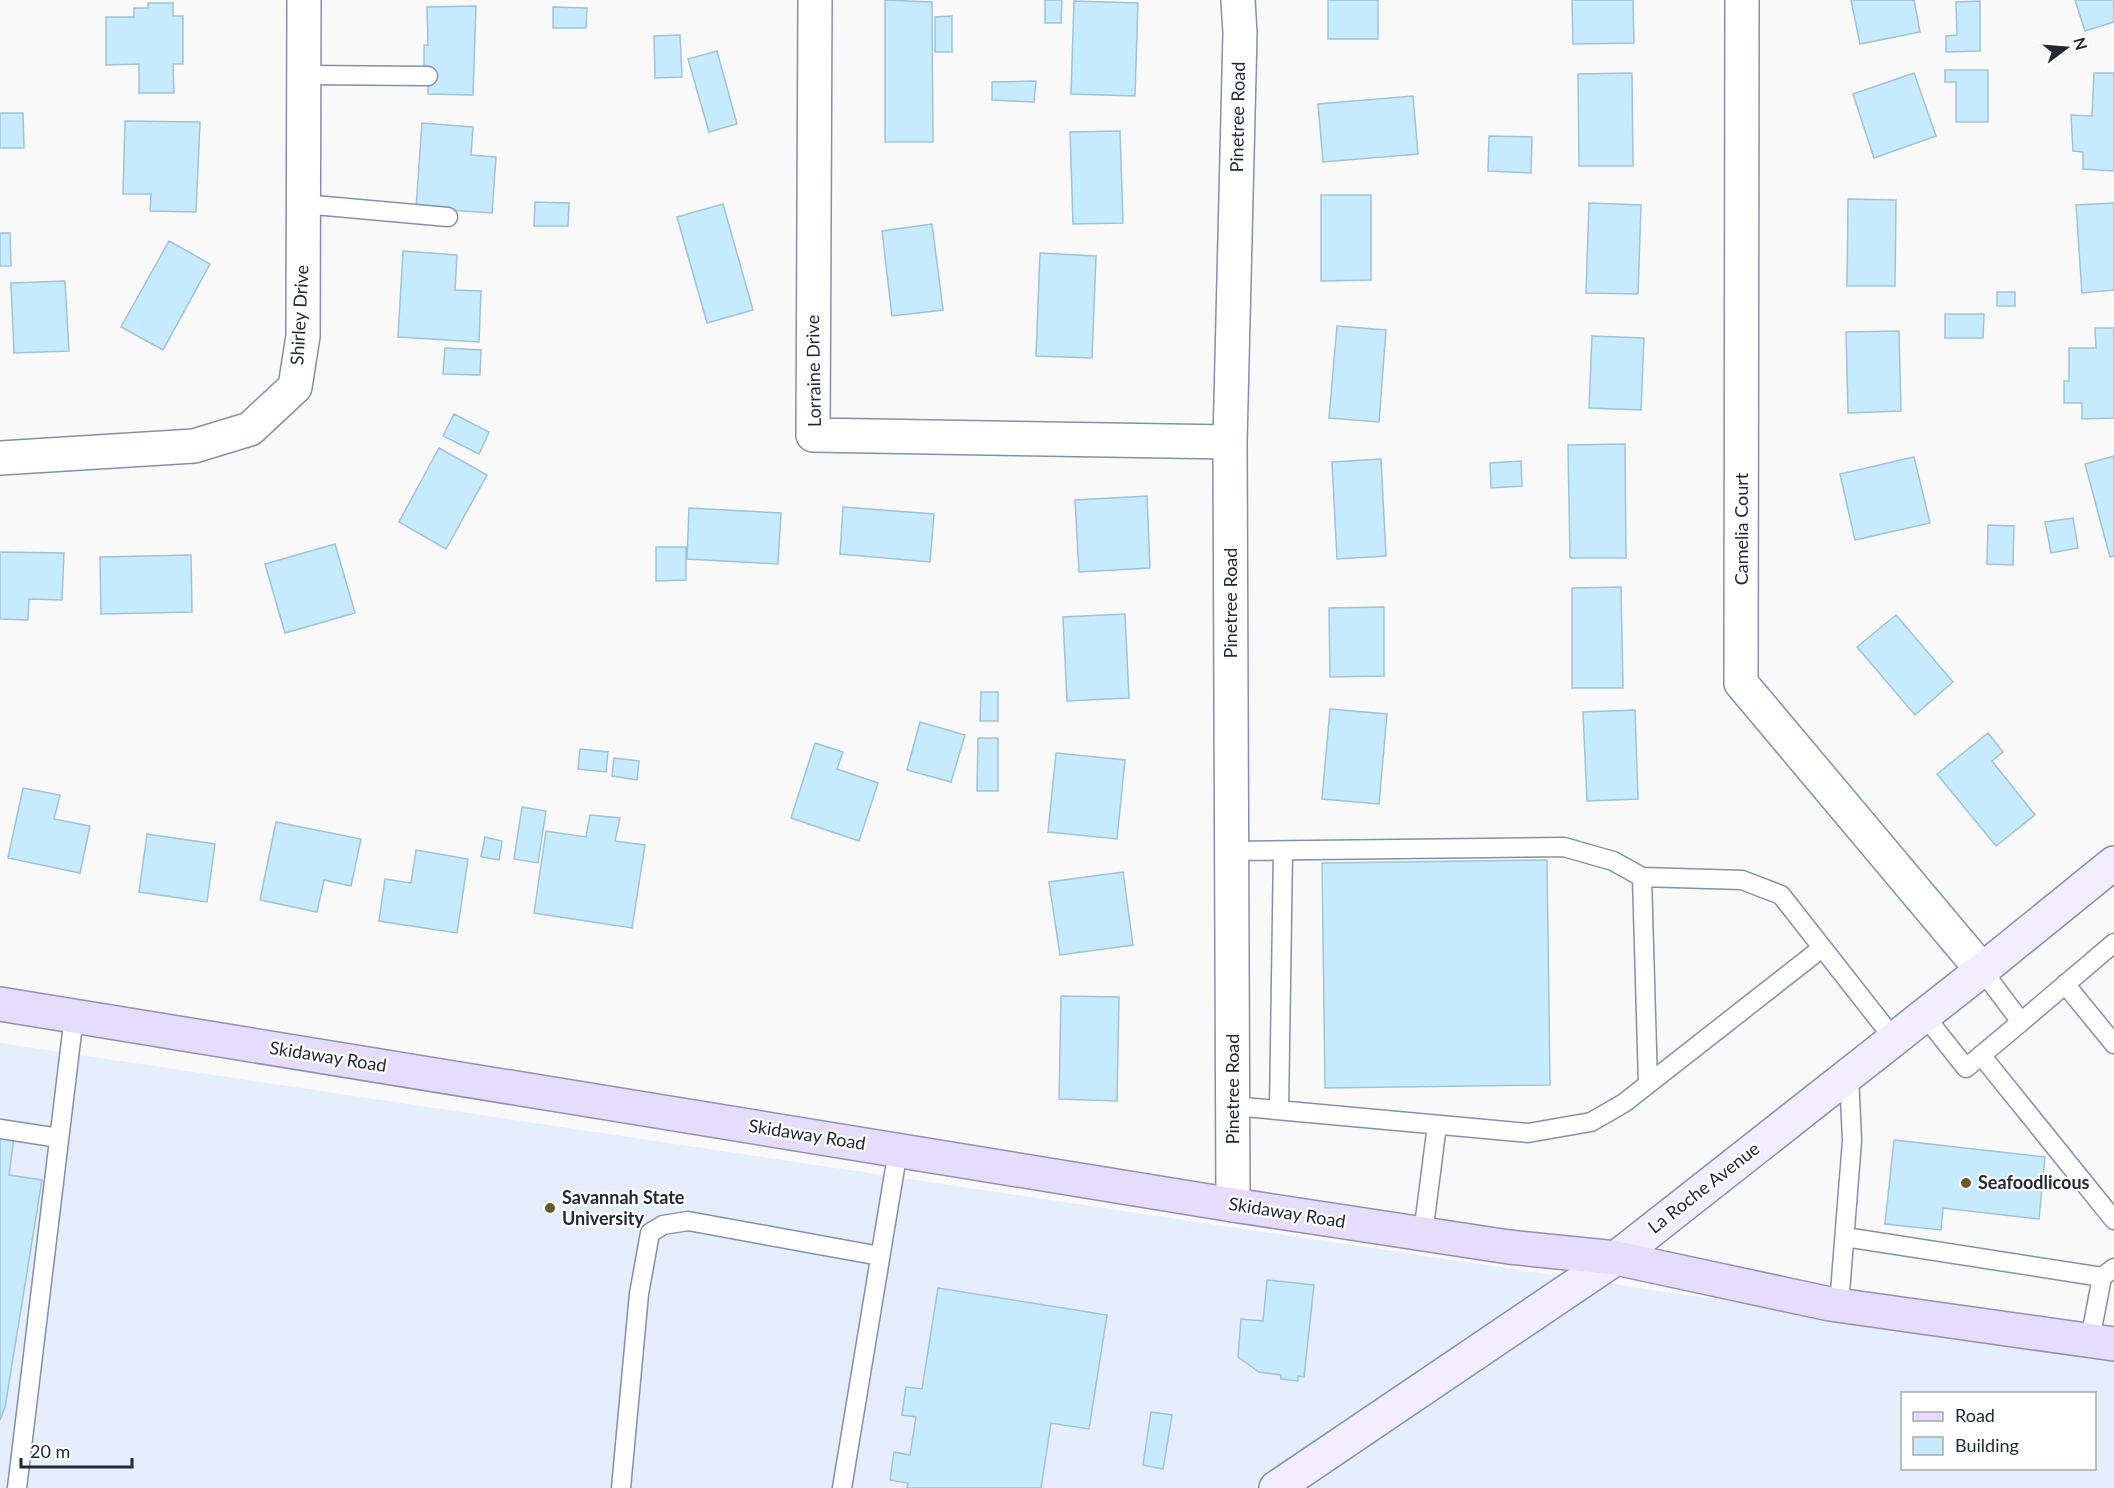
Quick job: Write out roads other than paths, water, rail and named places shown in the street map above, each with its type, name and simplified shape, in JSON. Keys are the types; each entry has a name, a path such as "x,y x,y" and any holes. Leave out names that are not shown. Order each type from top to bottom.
{"main road":[{"name":"La Roche Avenue","path":"1276,1488 1616,1258 1982,970 2114,863"},
{"name":"Skidaway Road","path":"0,1004 1233,1205 1509,1247 1616,1258 1839,1305 2102,1342"}],"street":[{"name":"Shirley Drive","path":"0,458 194,446 250,429 296,387 303,336 304,0"},
{"name":"Lorraine Drive","path":"815,0 813,435 1230,441"},
{"name":"Pinetree Road","path":"1233,1205 1230,441 1240,33 1238,0"},
{"name":"Camelia Court","path":"1742,0 1742,683 1982,970"}],"lane":[{"path":"304,75 428,76"},
{"path":"303,204 448,217"},
{"path":"1231,851 1564,847 1613,861 1641,877 1742,880 1781,895 1894,1039"},
{"path":"1279,1110 1283,850"},
{"path":"1641,877 1648,1084"},
{"path":"1924,1015 1966,1068 2114,942"},
{"path":"1233,1106 1528,1133 1591,1122 1648,1084 1822,948"},
{"path":"1982,970 2021,1022"},
{"path":"2066,984 2114,1044"},
{"path":"18,1488 74,1016"},
{"path":"1982,1055 2114,1220"},
{"path":"1839,1305 1852,1141 1849,1074"},
{"path":"1423,1234 1437,1125"},
{"path":"0,1129 60,1138"},
{"path":"842,1488 898,1150"},
{"path":"621,1488 639,1294 650,1233 663,1225 688,1221 880,1256"},
{"path":"1845,1237 2108,1272 2102,1342"}],"place":[{"name":"Seafoodlicous","path":"1966,1183"},
{"name":"Savannah State University","path":"550,1208"}]}
